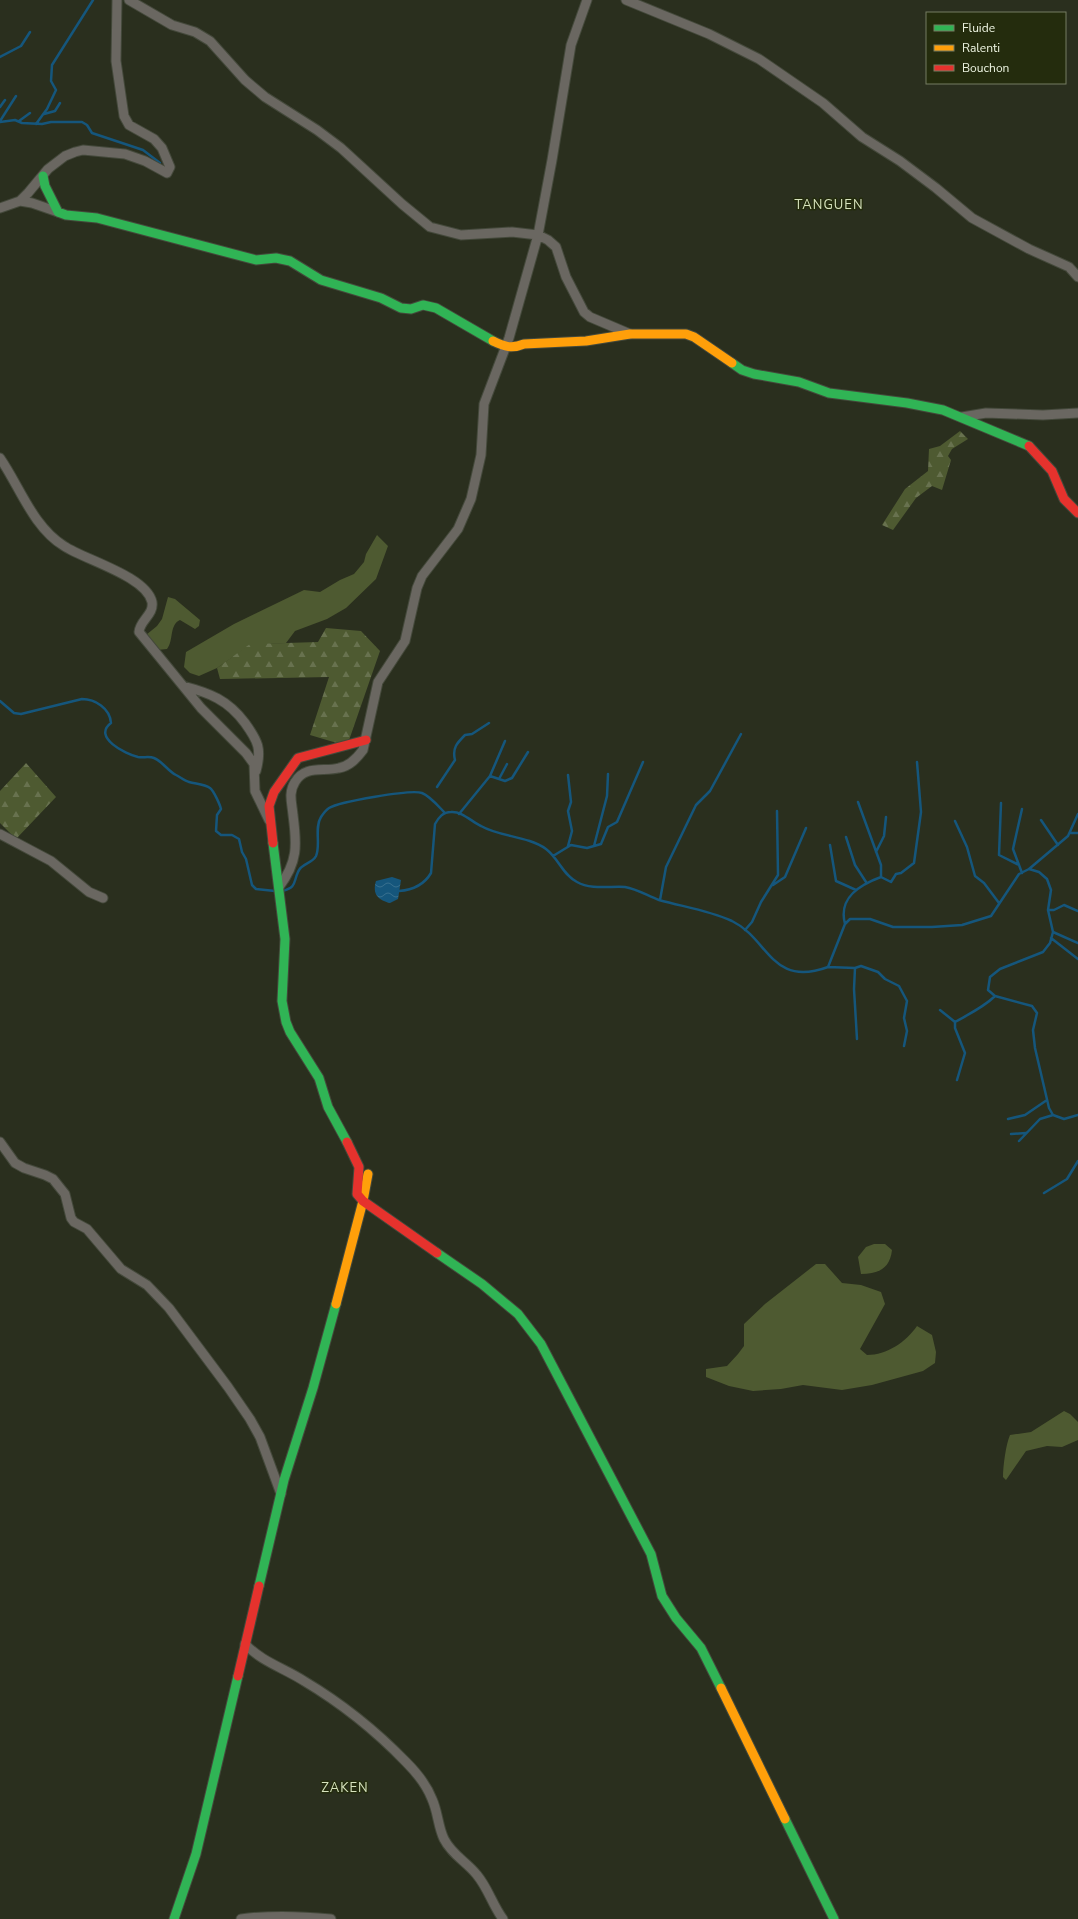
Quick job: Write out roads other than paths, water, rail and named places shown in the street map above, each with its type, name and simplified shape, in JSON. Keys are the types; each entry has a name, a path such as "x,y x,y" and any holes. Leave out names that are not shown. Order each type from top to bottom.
{"street":[{"path":"20,201 48,169 65,156 83,150 125,154 145,161 167,173 170,167 162,148 154,139 129,125 124,116 116,61 117,0"},
{"path":"129,0 172,25 195,32 210,41 250,84 265,97 317,130 341,148 402,204 430,227 461,235 512,232 538,235 548,240 556,247 566,277 584,312 590,317 630,334"},
{"path":"279,887 289,873 294,857 295,834 290,795 295,781 300,775 310,770 339,768 347,765 358,758 363,750 378,682 405,641 417,588 422,576 458,529 471,499 481,455 484,404 506,347 538,235 571,45 587,0"},
{"path":"626,0 709,34 759,59 823,103 862,137 936,188 972,218 1029,249 1069,267 1078,277"},
{"path":"43,176 45,186 58,212"},
{"path":"0,208 20,201 32,202 66,215 97,218 256,260 276,258 290,261 321,280 382,298 401,308 411,309 423,305 436,308 492,342 506,347 515,348 524,344 586,341 630,334 686,334 694,337 742,370 754,374 799,382 829,393 907,403 943,410 1028,445 1052,471 1064,499 1078,513"},
{"path":"962,417 986,413 1044,415 1078,413"},
{"path":"0,458 45,530 63,546 135,581 147,592 152,602 152,609 139,625 139,632 201,708 246,753 254,764 256,791 260,804 271,824"},
{"path":"184,686 204,691 222,700 236,710 257,739 258,760 255,772"},
{"path":"366,740 340,748 312,753 298,758 274,792 269,806 285,939 282,1001 286,1022 290,1032 311,1063 319,1078 328,1107 355,1156 359,1167 357,1194 363,1201 482,1284 518,1314 541,1344 651,1554 662,1596 676,1618 700,1648 834,1919"},
{"path":"0,834 51,861 88,892 103,898"},
{"path":"0,1142 15,1163 24,1168 45,1174 53,1179 65,1194 71,1218 74,1222 87,1229 121,1269 147,1285 169,1308 250,1419 260,1437 281,1494"},
{"path":"174,1919 196,1854 281,1494 312,1388 363,1201 368,1174"},
{"path":"245,1644 264,1660 304,1680 344,1709 376,1733 407,1762 421,1780 432,1798 444,1838 449,1848 477,1875 503,1919"},
{"path":"241,1919 255,1917 306,1917 330,1919"}],"water":[{"path":"392,877 401,880 398,899 390,903 377,896 375,886 376,881"}],"waterway":[{"path":"36,124 47,109 56,90 51,81 52,65 93,0"},
{"path":"0,57 21,46 30,32"},
{"path":"0,121 16,96"},
{"path":"0,107 5,100"},
{"path":"44,114 55,111 60,103"},
{"path":"19,121 30,113"},
{"path":"0,122 15,120 22,123 42,124 51,122 82,122 87,125 92,133 143,150 160,163"},
{"path":"0,701 14,713 21,714 82,699 87,699 101,705 108,713 110,718 111,723 106,728 105,734 112,744 132,755 154,758 184,780 205,786 212,790 221,809 217,815 216,831 221,835 232,835 239,839 242,852 246,859 252,885 256,889 275,891"},
{"path":"437,787 455,760 454,752 460,741 465,735 472,734 489,723"},
{"path":"660,900 666,867 696,805 710,791 741,734"},
{"path":"490,776 505,741"},
{"path":"459,814 490,776 505,781 512,778 528,752"},
{"path":"553,856 571,845 587,848 601,844 608,827 617,822 643,762"},
{"path":"881,877 891,882 896,874 901,873 914,863 921,812 917,762"},
{"path":"499,779 507,764"},
{"path":"594,846 607,796 608,774"},
{"path":"568,775 571,802 568,811 572,831 568,846"},
{"path":"282,891 290,888 294,884 299,869 312,861 316,856 318,847 319,821 326,811 335,805 375,797 415,792 422,793 428,797 445,813"},
{"path":"845,924 845,907 852,894 865,884 881,877 881,865 858,802"},
{"path":"1001,803 999,855 1019,865"},
{"path":"1022,809 1013,849 1022,873"},
{"path":"745,930 752,922 761,902 778,875 777,811"},
{"path":"399,891 421,884 431,873 435,824 443,814 455,812 489,830 531,841 539,845 546,849 554,857 572,879 582,884 594,887 625,887 659,900 705,911 732,921 744,929 755,939 772,959 782,966 794,971 809,972 828,967 845,924 850,919 870,919 893,927 962,925 991,916 1019,874 1029,869 1039,872 1047,879 1051,890 1048,910 1053,932 1050,943 1043,952 1000,969 990,977 988,990 995,996 1032,1006 1037,1013 1033,1030 1035,1048 1049,1108 1053,1115 1064,1119 1078,1115"},
{"path":"1029,869 1068,836 1078,814"},
{"path":"876,852 884,836 886,817"},
{"path":"1041,820 1058,845"},
{"path":"955,821 967,847 975,876 984,883 999,903"},
{"path":"773,885 785,877 806,828"},
{"path":"1070,833 1078,833"},
{"path":"846,837 855,865 866,882"},
{"path":"830,845 836,881 856,890"},
{"path":"1048,910 1054,910 1064,905 1078,911"},
{"path":"1053,932 1078,943"},
{"path":"1051,938 1078,959"},
{"path":"855,968 861,966 878,972 885,979 899,986 907,1001 904,1018 907,1031 904,1046"},
{"path":"828,967 855,968 854,989 857,1039"},
{"path":"957,1080 965,1053 955,1028 955,1022 981,1007 995,996"},
{"path":"940,1010 955,1022"},
{"path":"1008,1119 1025,1115 1047,1100"},
{"path":"1019,1141 1040,1119 1053,1115"},
{"path":"1011,1134 1026,1133"},
{"path":"1044,1193 1067,1179 1078,1161"}],"district":[{"name":"TANGUEN","path":"829,204"},
{"name":"ZAKEN","path":"345,1787"}]}
